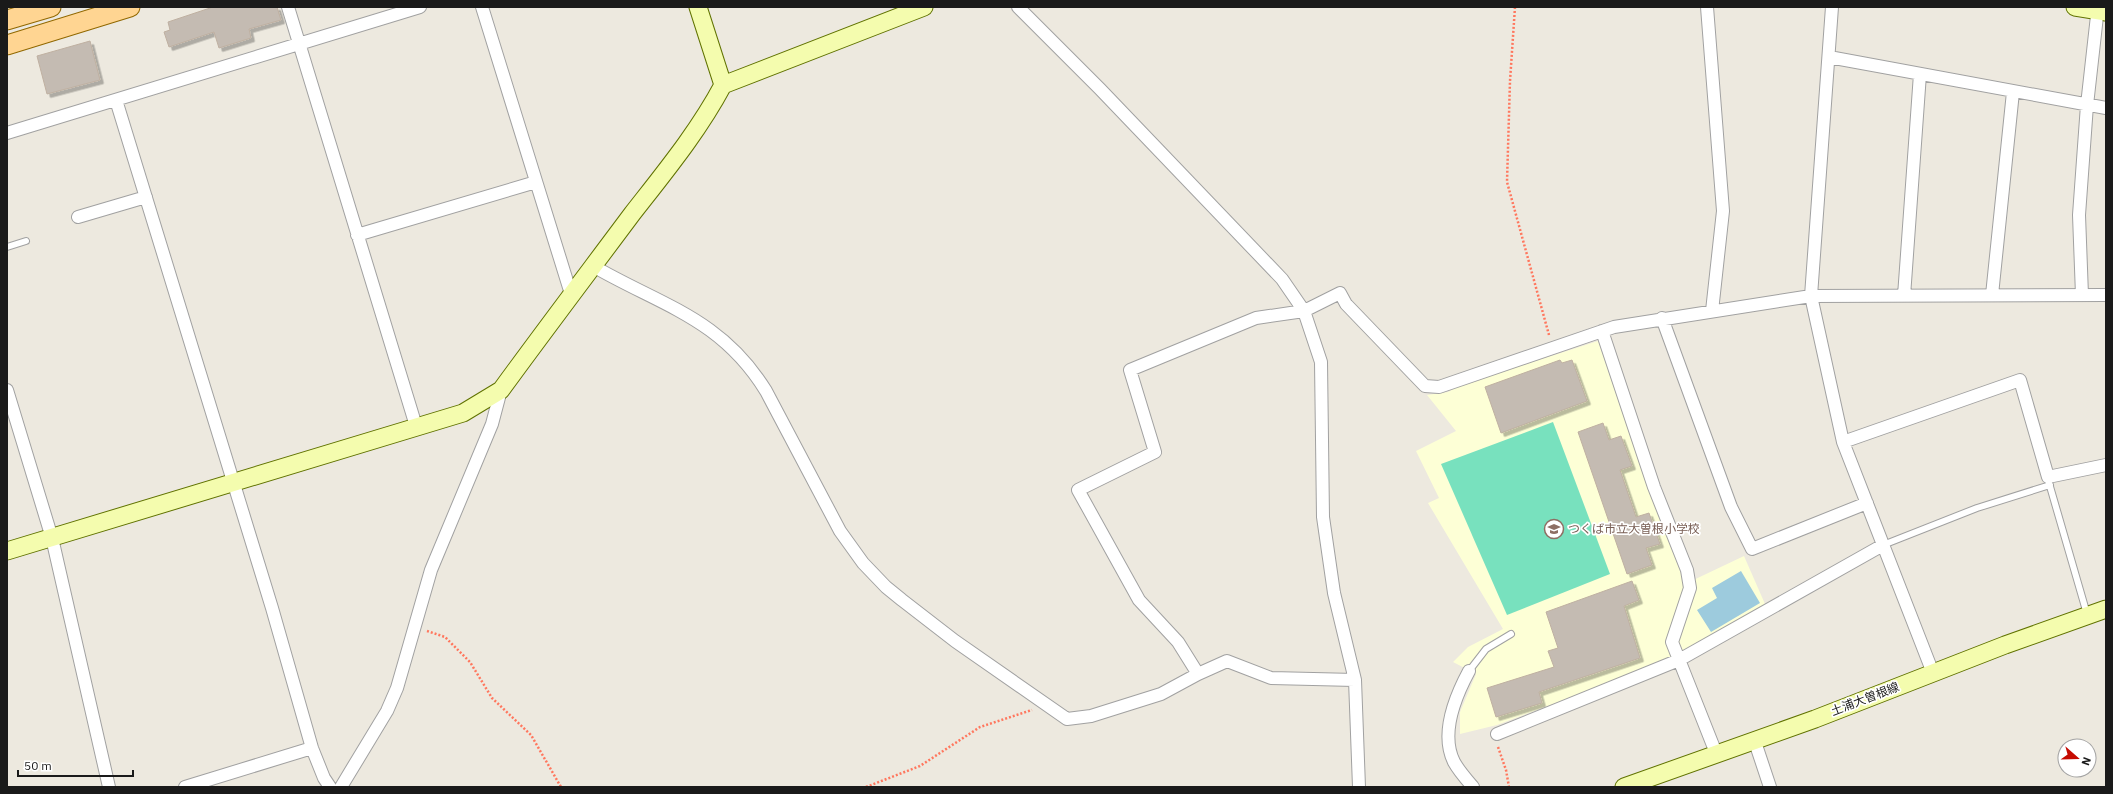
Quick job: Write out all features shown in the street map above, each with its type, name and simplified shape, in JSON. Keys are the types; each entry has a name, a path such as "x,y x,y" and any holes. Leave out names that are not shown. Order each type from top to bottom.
{"main road":[{"path":"7,20 51,7"},
{"path":"7,45 130,7"}],"street":[{"path":"288,7 416,426"},
{"path":"7,133 420,7"},
{"path":"482,7 571,294"},
{"path":"698,7 723,85"},
{"path":"341,787 387,711 397,688 431,570 492,424 501,390 571,294 708,114 723,85 924,7"},
{"path":"1018,7 1100,89 1282,279 1304,311 1321,362 1322,517 1334,593 1356,680 1359,787"},
{"path":"1707,7 1723,211 1712,310"},
{"path":"1832,7 1811,296 1842,442 1933,673"},
{"path":"2075,7 2100,10 2087,105 2079,215 2082,295"},
{"path":"1828,57 2106,108"},
{"path":"1904,296 1920,74"},
{"path":"1992,295 2013,92"},
{"path":"116,100 272,608 312,748 324,778 330,787"},
{"path":"357,234 536,182"},
{"path":"78,217 146,197"},
{"path":"593,266 703,324 731,345 754,371 840,531 864,563 886,587 902,600 1067,720 1091,716 1161,694 1198,674 1227,662 1271,678 1356,680"},
{"path":"1198,674 1178,642 1139,600 1078,490 1155,452 1130,370 1256,318 1304,311 1340,293 1346,304 1425,386 1439,387 1614,327 1712,310 1811,296 2106,295"},
{"path":"1662,318 1731,508 1752,549 1867,503"},
{"path":"1602,331 1654,487 1687,570 1690,588 1672,642 1716,753"},
{"path":"1842,442 2020,380 2049,481 2106,465"},
{"path":"7,390 52,538 109,787"},
{"path":"7,552 416,426 463,413 501,390"},
{"path":"1497,734 1679,660 1883,545"},
{"name":"土浦大曽根線","path":"1624,787 1815,718 2106,609"},
{"path":"1469,671 1460,687 1453,712 1450,724 1449,748 1454,763 1473,787"},
{"path":"1754,739 1770,787"},
{"path":"185,787 312,748"}],"lane":[{"path":"7,247 26,241"},
{"path":"1883,545 2049,481 2088,616"},
{"path":"1469,671 1486,649 1511,634"}],"path":[{"path":"1515,7 1510,81 1508,182 1553,347"},
{"path":"415,626 445,637 470,662 492,698 530,735 561,787"},
{"path":"866,787 920,766 980,727 1047,706"},
{"path":"1497,734 1497,744 1506,770 1509,787"}],"shaded area":[{"name":"つくば市立大曽根小学校","path":"1598,341 1644,477 1685,584 1744,556 1765,604 1718,634 1670,660 1497,725 1460,734 1460,712 1476,674 1453,662 1468,647 1503,629 1428,503 1439,498 1416,451 1456,431 1427,395 1448,392 1461,385"}],"green space":[{"path":"1553,422 1610,574 1507,615 1441,464"}],"water":[{"path":"1741,571 1760,603 1711,632 1697,610 1717,598 1712,588"}],"building":[{"path":"213,7 277,7 281,20 249,29 251,38 219,48 214,32 169,47 164,32 170,30 168,22"},
{"path":"90,41 100,80 47,94 37,56"},
{"path":"1560,360 1562,363 1572,360 1587,401 1501,433 1485,387"},
{"path":"1603,423 1609,440 1621,436 1632,466 1620,470 1636,517 1649,513 1660,544 1646,548 1652,565 1627,574 1578,432"},
{"path":"1632,581 1639,600 1624,606 1640,658 1539,692 1542,703 1496,717 1487,688 1554,667 1548,651 1558,648 1546,612"}],"place":[{"name":"つくば市立大曽根小学校","path":"1554,529"}]}
